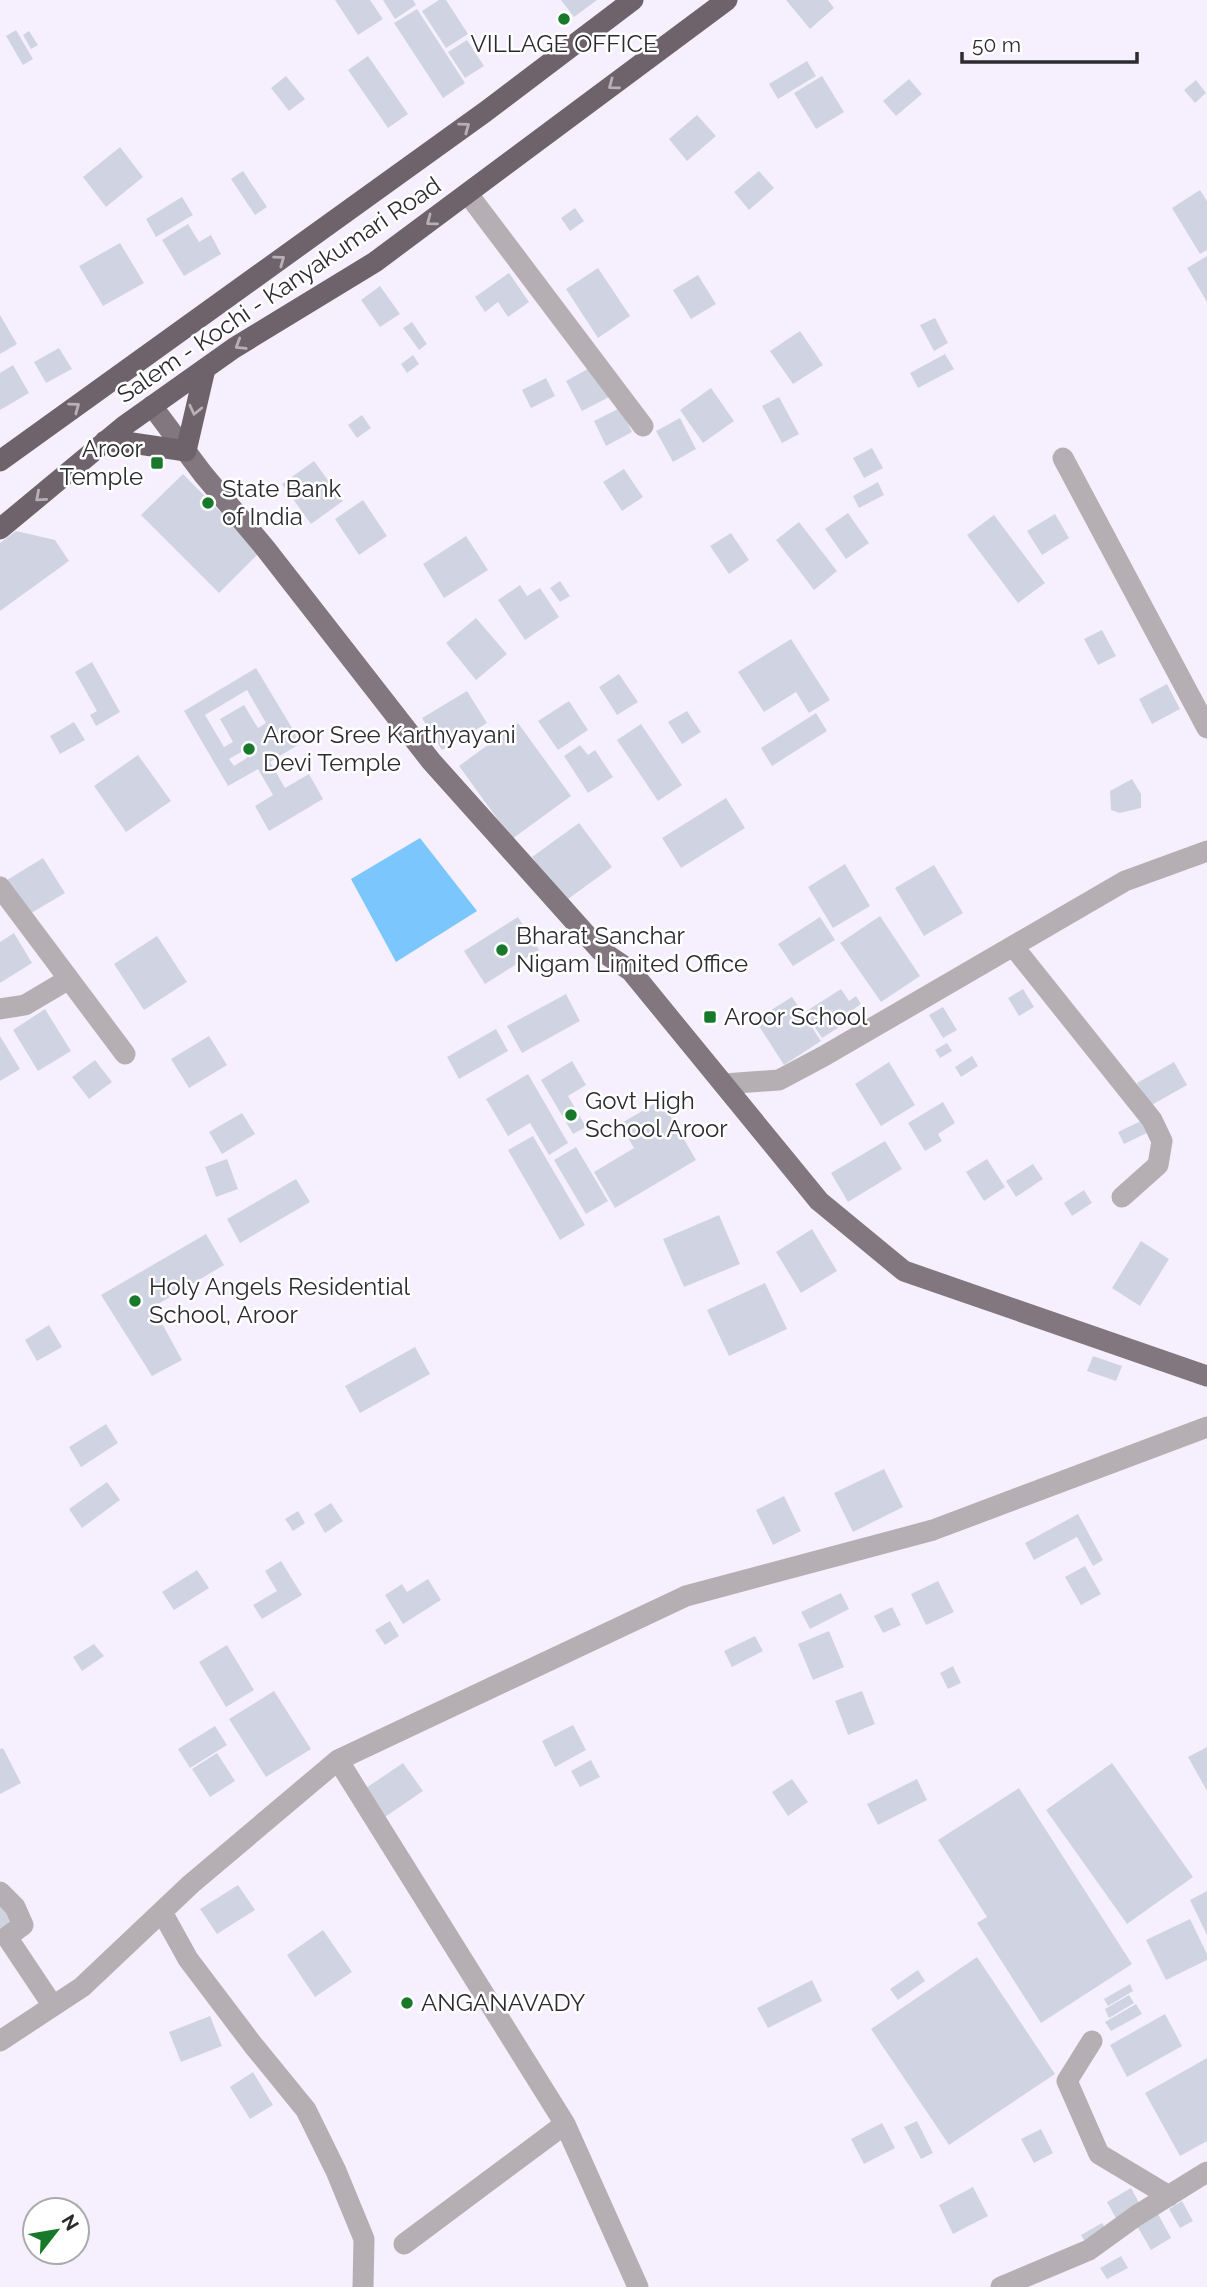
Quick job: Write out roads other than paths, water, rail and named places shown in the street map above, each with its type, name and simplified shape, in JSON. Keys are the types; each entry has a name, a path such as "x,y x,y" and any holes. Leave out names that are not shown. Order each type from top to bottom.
{"highway":[{"name":"Salem - Kochi - Kanyakumari Road","path":"0,461 485,112 633,0"},
{"name":"Salem - Kochi - Kanyakumari Road","path":"0,529 105,441 152,406 234,348 375,262 726,0"},
{"path":"105,441 187,451 205,369"}],"main road":[{"path":"152,406 431,761 600,950 631,971 819,1200 904,1271 1207,1376"}],"street":[{"path":"468,194 643,426"},
{"path":"1063,458 1207,728"},
{"path":"724,1084 779,1080 1125,881 1207,851"},
{"path":"0,887 125,1054"},
{"path":"1013,946 1152,1120 1161,1141 1158,1165 1122,1198"},
{"path":"0,1009 25,1005 69,979"},
{"path":"0,2041 82,1987 191,1884 338,1760 686,1596 933,1530 1207,1427"},
{"path":"338,1760 565,2124 638,2287"},
{"path":"0,1892 15,1908 23,1926 8,1937 53,2006"},
{"path":"162,1912 188,1959 306,2110 336,2171 364,2239 363,2287"},
{"path":"1092,2041 1067,2081 1099,2154 1169,2196"},
{"path":"404,2244 565,2124"},
{"path":"1002,2287 1089,2250 1136,2216 1207,2172"}],"water":[{"path":"420,838 477,911 396,962 351,879"}],"place":[{"name":"VILLAGE OFFICE","path":"564,19"},
{"name":"Aroor Temple","path":"157,463"},
{"name":"State Bank of India","path":"208,503"},
{"name":"Aroor Sree Karthyayani Devi Temple","path":"249,749"},
{"name":"Bharat Sanchar Nigam Limited Office","path":"502,950"},
{"name":"Aroor School","path":"710,1017"},
{"name":"Govt High School Aroor","path":"571,1115"},
{"name":"Holy Angels Residential School, Aroor","path":"135,1301"},
{"name":"ANGANAVADY","path":"407,2003"}]}
